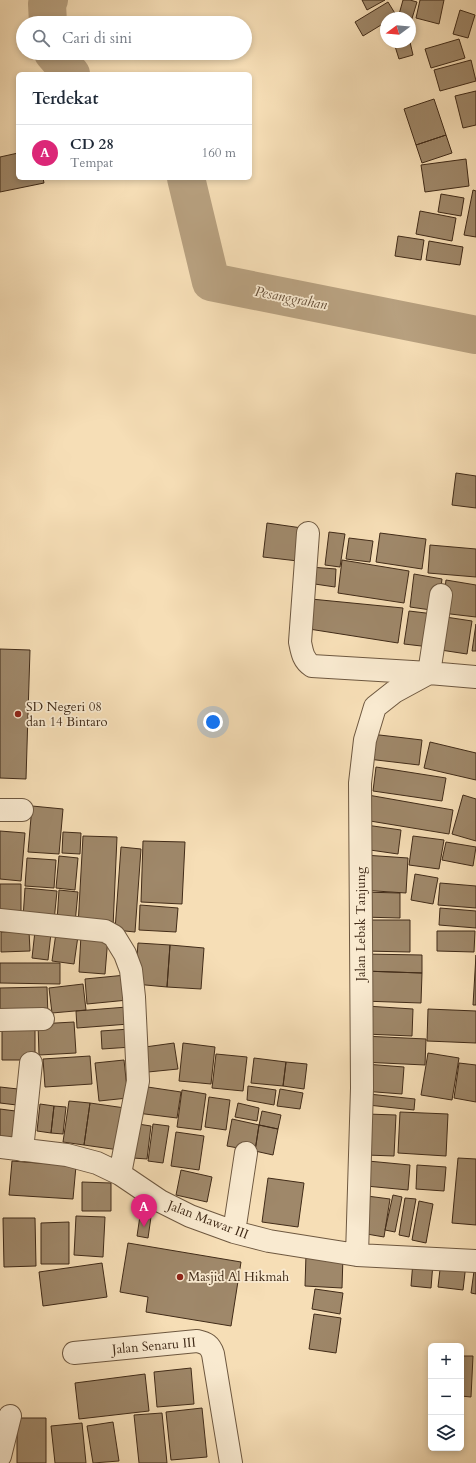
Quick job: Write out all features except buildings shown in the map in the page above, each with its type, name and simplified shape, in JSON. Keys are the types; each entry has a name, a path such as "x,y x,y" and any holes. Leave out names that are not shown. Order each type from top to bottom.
{"street":[{"path":"308,533 300,642 302,652 309,664 312,666 429,672 476,677"},
{"path":"429,672 441,595"},
{"name":"Jalan Lebak Tanjung","path":"357,1255 362,1088 360,783 365,740 374,707 394,692 429,672"},
{"path":"0,810 22,810"},
{"path":"0,920 105,931 114,936 125,954 131,970 134,996 138,1081 120,1174"},
{"path":"0,1020 43,1019"},
{"path":"22,1150 31,1064"},
{"name":"Jalan Mawar III","path":"0,1146 67,1155 85,1159 120,1174 160,1201 190,1216 234,1232 269,1242 357,1255 476,1261"},
{"path":"234,1232 246,1153"},
{"name":"Jalan Senaru III","path":"74,1353 198,1341 208,1344 213,1354 230,1463"},
{"path":"0,1456 10,1416"}],"waterway":[{"name":"Pesanggrahan","path":"48,16 47,4 49,0"},
{"name":"Pesanggrahan","path":"59,60 69,72"},
{"name":"Pesanggrahan","path":"186,180 211,282 476,335"}],"place":[{"name":"SD Negeri 08 dan 14 Bintaro","path":"18,714"},
{"name":"CD 28","path":"144,1227"},
{"name":"Masjid Al Hikmah","path":"180,1277"}]}
